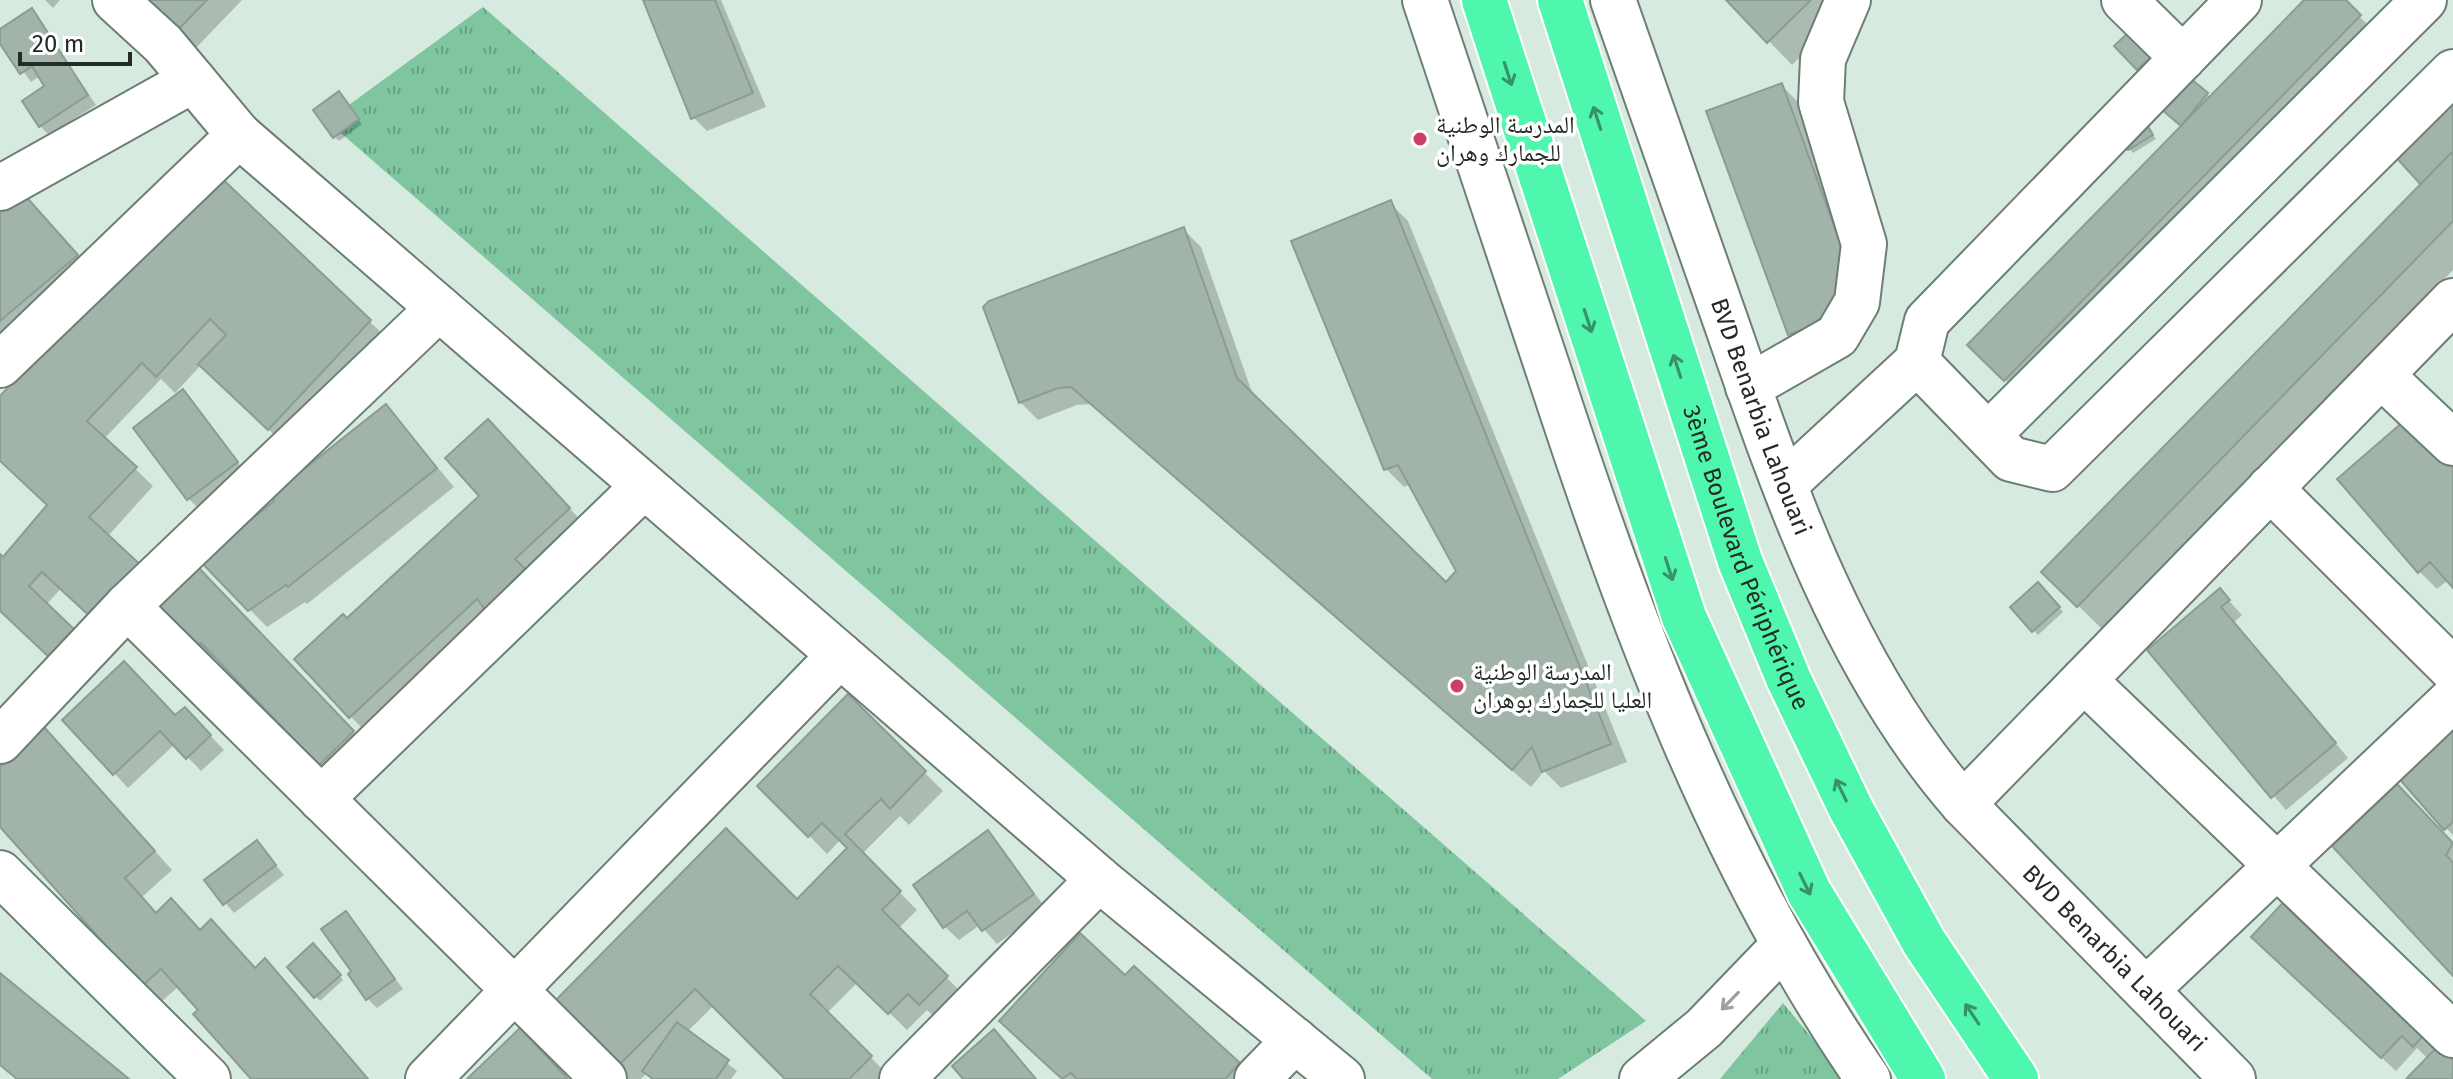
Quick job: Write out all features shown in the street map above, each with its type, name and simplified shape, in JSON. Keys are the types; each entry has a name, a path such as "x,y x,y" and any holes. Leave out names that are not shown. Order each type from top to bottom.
{"highway":[{"path":"1484,0 1684,617 1809,892 1923,1079"},
{"name":"3ème Boulevard Périphérique","path":"1560,0 1740,561 1783,667 1851,809 1924,942 2016,1079"}],"street":[{"path":"115,0 163,44 239,135 1099,879 1342,1079"},
{"path":"1425,0 1615,572 1711,803 1784,945 1868,1079"},
{"name":"BVD Benarbia Lahouari","path":"1613,0 1748,387 1785,484 1857,653 1921,756 1963,804 2233,1079"},
{"path":"1748,387 1837,336 1857,302 1864,244 1821,102 1823,59 1848,0"},
{"path":"2124,0 2183,58"},
{"path":"1785,484 1917,362 1920,336 1927,321 2239,0"},
{"path":"1988,435 2424,0"},
{"path":"2448,0 2453,5"},
{"path":"1917,362 2011,459 2052,469 2453,72"},
{"path":"0,188 193,80"},
{"path":"0,365 239,135"},
{"path":"1963,804 2453,301"},
{"path":"0,741 127,606 439,308"},
{"path":"2381,375 2453,443"},
{"path":"321,799 644,486"},
{"path":"2270,488 2453,670"},
{"path":"127,606 604,1079"},
{"path":"428,1079 840,655"},
{"path":"2084,680 2453,1035"},
{"path":"2146,990 2453,699"},
{"path":"0,873 208,1079"},
{"path":"902,1079 1099,879"},
{"path":"1642,1079 1704,1028 1784,945"},
{"path":"1257,1079 1295,1040"}],"green space":[{"path":"483,7 1646,1021 1558,1079 1432,1079 327,121"},
{"path":"1783,1003 1846,1079 1720,1079"}],"building":[{"path":"139,0 207,0 174,34"},
{"path":"643,0 715,0 753,93 691,119"},
{"path":"1726,0 1811,0 1767,43"},
{"path":"2304,0 2346,0 2361,15 2004,381 1967,345"},
{"path":"32,8 88,95 39,127 22,101 44,86 32,66 20,74 0,44 0,29"},
{"path":"2129,32 2152,56 2137,70 2114,46"},
{"path":"2179,69 2208,93 2181,126 2153,102"},
{"path":"1782,83 1848,264 1837,317 1788,335 1706,111"},
{"path":"339,91 359,119 333,138 313,110"},
{"path":"2453,99 2453,160 2423,187 2393,154"},
{"path":"2142,116 2153,135 2128,150 2116,132"},
{"path":"2453,151 2453,221 2077,607 2041,572"},
{"path":"212,169 371,320 268,430 198,364 226,335 210,319 156,377 142,363 87,421 137,467 89,517 145,569 95,621 42,572 29,586 77,632 51,659 0,611 0,554 3,557 47,505 0,461 0,396"},
{"path":"21,191 78,255 0,321 0,210"},
{"path":"1391,200 1611,744 1542,772 1532,747 1512,770 1071,387 1058,388 1019,403 983,307 989,301 1184,227 1237,378 1446,582 1456,571 1398,465 1384,470 1291,241"},
{"path":"183,389 238,462 187,500 133,428"},
{"path":"386,404 437,468 288,587 286,585 248,611 200,561 274,501 270,496"},
{"path":"2419,408 2453,447 2453,588 2430,562 2418,573 2337,479"},
{"path":"488,419 570,508 515,559 526,570 485,609 477,599 349,718 294,659 343,614 347,618 479,496 445,458"},
{"path":"197,566 354,731 319,765 201,643 187,657 156,606"},
{"path":"2038,582 2060,607 2032,632 2010,607"},
{"path":"2220,588 2230,600 2221,607 2336,743 2271,798 2147,650"},
{"path":"124,661 175,715 185,707 211,735 186,759 160,731 113,775 62,720"},
{"path":"848,694 926,771 890,809 881,799 845,834 901,891 882,910 948,976 919,1005 908,994 888,1014 838,966 810,994 872,1056 849,1079 785,1079 695,989 608,1076 544,1012 726,828 797,899 847,848 822,823 808,837 757,786"},
{"path":"2453,724 2453,822 2444,830 2396,775"},
{"path":"44,727 155,851 125,878 156,913 171,898 200,930 211,919 255,968 265,958 368,1079 251,1079 193,1014 198,1010 161,969 142,986 0,827 0,767"},
{"path":"2397,784 2453,843 2446,855 2453,863 2453,976 2332,846"},
{"path":"988,830 1034,894 982,931 967,911 943,928 913,885"},
{"path":"257,840 276,865 223,905 204,880"},
{"path":"2290,895 2439,1018 2413,1047 2402,1036 2381,1058 2251,937"},
{"path":"346,911 395,979 366,1000 348,974 351,971 321,929"},
{"path":"1080,933 1125,975 1134,966 1240,1063 1225,1079 1077,1079 1071,1073 1062,1079 999,1021"},
{"path":"313,943 341,975 314,998 287,967"},
{"path":"0,973 129,1079 17,1079 0,1065"},
{"path":"677,1022 729,1060 716,1079 653,1079 642,1071"},
{"path":"520,1028 568,1079 467,1079"},
{"path":"994,1029 1036,1079 963,1079 952,1066"},
{"path":"2445,1039 2453,1047 2453,1079 2406,1079"}],"place":[{"name":"المدرسة الوطنية للجمارك وهران","path":"1420,139"},
{"name":"المدرسة الوطنية العليا للجمارك بوهران","path":"1457,686"}]}
